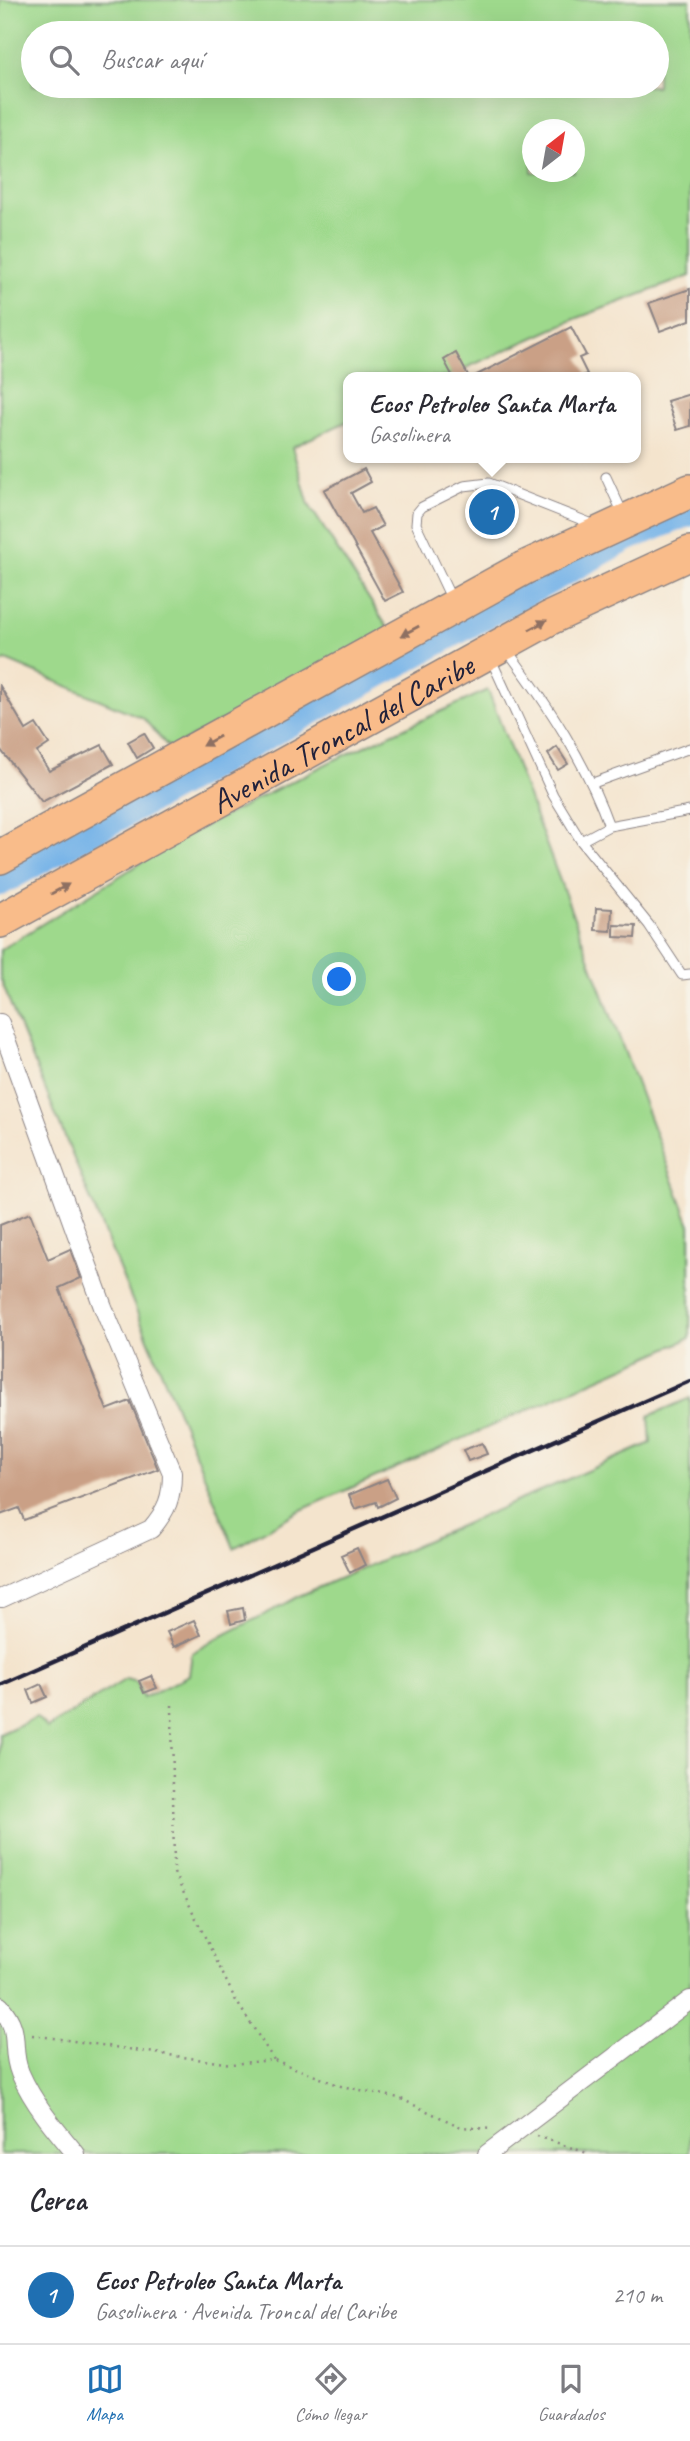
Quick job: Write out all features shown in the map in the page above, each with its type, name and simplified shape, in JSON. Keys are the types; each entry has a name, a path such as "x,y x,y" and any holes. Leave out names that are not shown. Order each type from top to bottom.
{"highway":[{"name":"Avenida Troncal del Caribe","path":"0,857 524,568 690,491"},
{"name":"Avenida Troncal del Caribe","path":"0,922 550,618 690,553"}],"street":[{"path":"1,1031 103,1307 172,1473 172,1497 166,1512 151,1529 2,1598"},
{"path":"486,2154 690,2000"},
{"path":"0,2006 16,2033 19,2071 44,2116 76,2154"}],"lane":[{"path":"606,477 616,525"},
{"path":"455,606 416,524 417,513 422,507 464,486 489,483 616,525"},
{"path":"495,648 538,691 593,783 609,826"},
{"path":"495,648 541,774 581,841 649,925 682,975 690,974"},
{"path":"593,783 690,748"},
{"path":"581,841 609,826 690,811"}],"path":[{"path":"172,1705 174,1873 235,1999 274,2060"},
{"path":"16,2033 231,2064 274,2060 341,2086 400,2098 461,2127 520,2130 590,2154"}],"green space":[{"path":"0,0 690,0 690,276 575,319 457,372 343,372 343,423 292,447 309,505 389,630 170,749 143,718 6,660 0,663"},
{"path":"488,690 690,1225 690,1338 299,1511 234,1548 13,1011 0,977 0,950 181,838 332,761"},
{"path":"690,1398 690,2154 0,2154 0,1734 36,1717 47,1728 126,1679 137,1682 143,1698 189,1675 192,1653 299,1596 651,1443 649,1416"}],"building":[{"path":"690,289 690,320 660,331 649,303"},
{"path":"571,327 586,355 579,358 586,372 483,372"},
{"path":"456,353 466,372 450,372 444,360"},
{"path":"690,394 690,426 677,430 667,401"},
{"path":"364,469 371,482 351,493 362,513 373,508 383,526 370,533 403,592 385,601 324,490"},
{"path":"489,490 494,493 512,522 492,534 471,501"},
{"path":"0,686 26,730 36,724 49,744 37,752 49,771 102,745 113,764 42,802 0,749"},
{"path":"144,733 153,748 137,758 128,742"},
{"path":"557,747 568,764 558,770 548,754"},
{"path":"596,908 612,909 611,931 595,930"},
{"path":"614,925 636,926 635,938 614,937"},
{"path":"30,1213 48,1259 70,1249 81,1278 59,1288 107,1410 130,1401 158,1469 24,1520 19,1508 0,1515 0,1225"},
{"path":"482,1443 487,1454 468,1461 463,1450"},
{"path":"387,1479 396,1498 378,1507 376,1502 355,1509 349,1495"},
{"path":"357,1548 365,1565 350,1573 341,1555"},
{"path":"243,1608 245,1620 231,1624 228,1611"},
{"path":"194,1620 201,1635 174,1647 167,1632"},
{"path":"151,1676 157,1688 144,1693 139,1681"},
{"path":"41,1684 47,1697 33,1703 28,1690"}],"waterway":[{"path":"0,882 628,537 690,512"}],"railway":[{"path":"0,1685 690,1381"}],"place":[{"name":"Ecos Petroleo Santa Marta","path":"492,512"}]}
